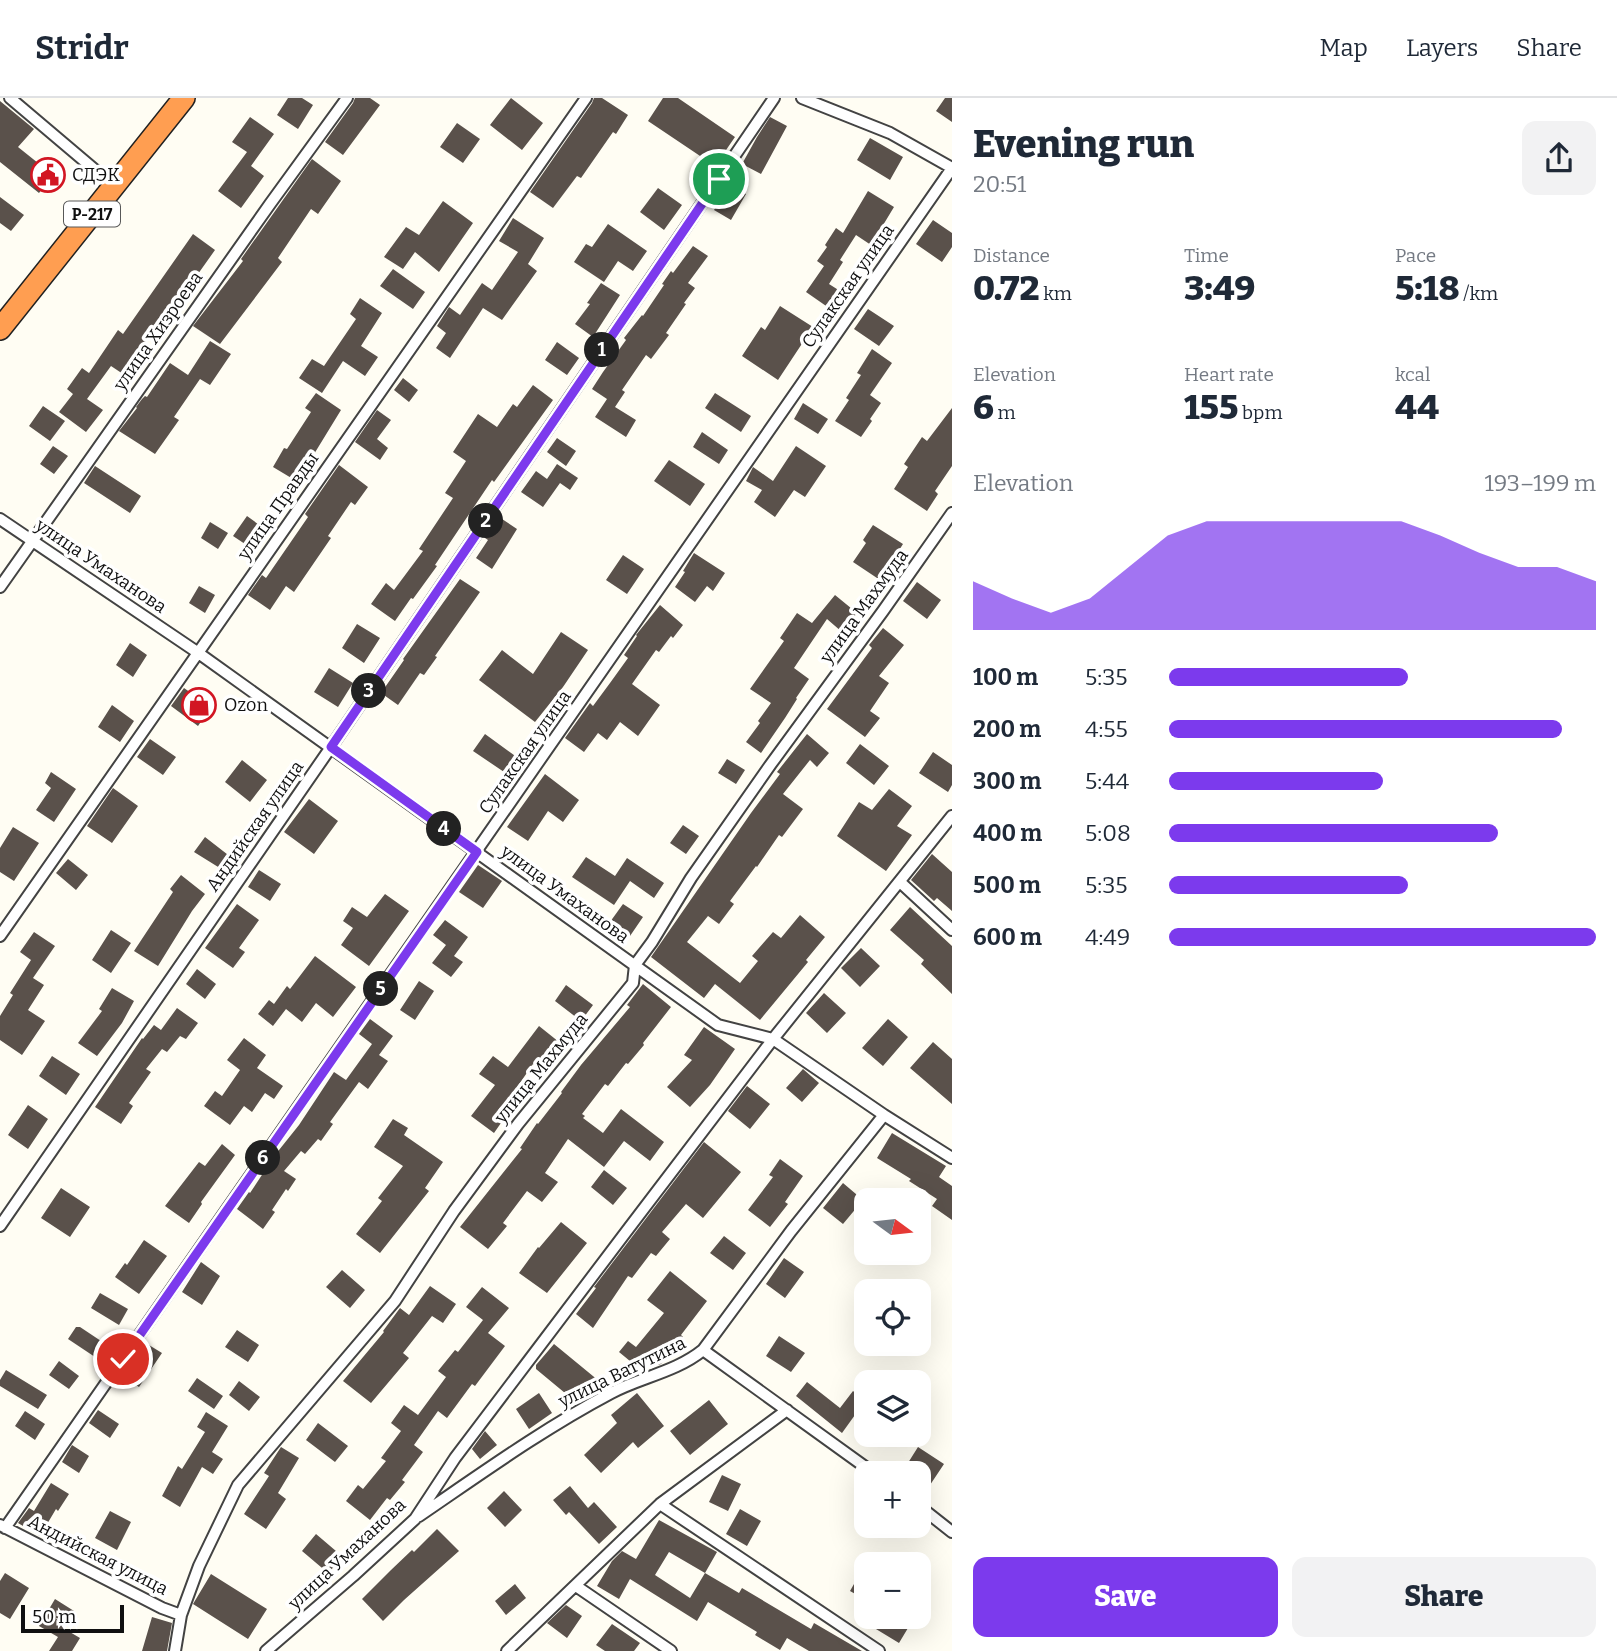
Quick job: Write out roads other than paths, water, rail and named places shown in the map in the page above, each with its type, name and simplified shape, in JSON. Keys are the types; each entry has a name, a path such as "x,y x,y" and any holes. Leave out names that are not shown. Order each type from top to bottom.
{"highway":[{"name":"Р-217","path":"0,329 184,98"}],"street":[{"path":"10,98 114,186"},
{"name":"улица Хизроева","path":"0,587 347,98"},
{"name":"улица Правды","path":"0,936 586,98"},
{"name":"Андийская улица","path":"0,1226 774,98"},
{"path":"802,98 890,133 952,168"},
{"name":"Сулакская улица","path":"3,1526 477,852 952,168"},
{"name":"улица Махмуда","path":"175,1651 181,1615 199,1566 238,1485 395,1301 454,1211 518,1124 633,983 635,965 691,878 952,513"},
{"name":"улица Умаханова","path":"0,519 197,652 718,1025 772,1039 952,1158"},
{"name":"улица Умаханова","path":"267,1651 415,1519 455,1458 772,1039 952,816"},
{"path":"901,882 952,930"},
{"name":"улица Ватутина","path":"415,1519 549,1428 613,1392 690,1361 704,1350 791,1231 884,1115"},
{"path":"704,1350 857,1461"},
{"path":"507,1651 660,1504 788,1410"},
{"path":"660,1504 879,1651"},
{"path":"931,1515 952,1532"},
{"name":"Андийская улица","path":"3,1526 162,1608 181,1615"},
{"path":"576,1586 671,1651"}],"place":[{"name":"СДЭК","path":"48,175"},
{"name":"Ozon","path":"199,705"}]}
